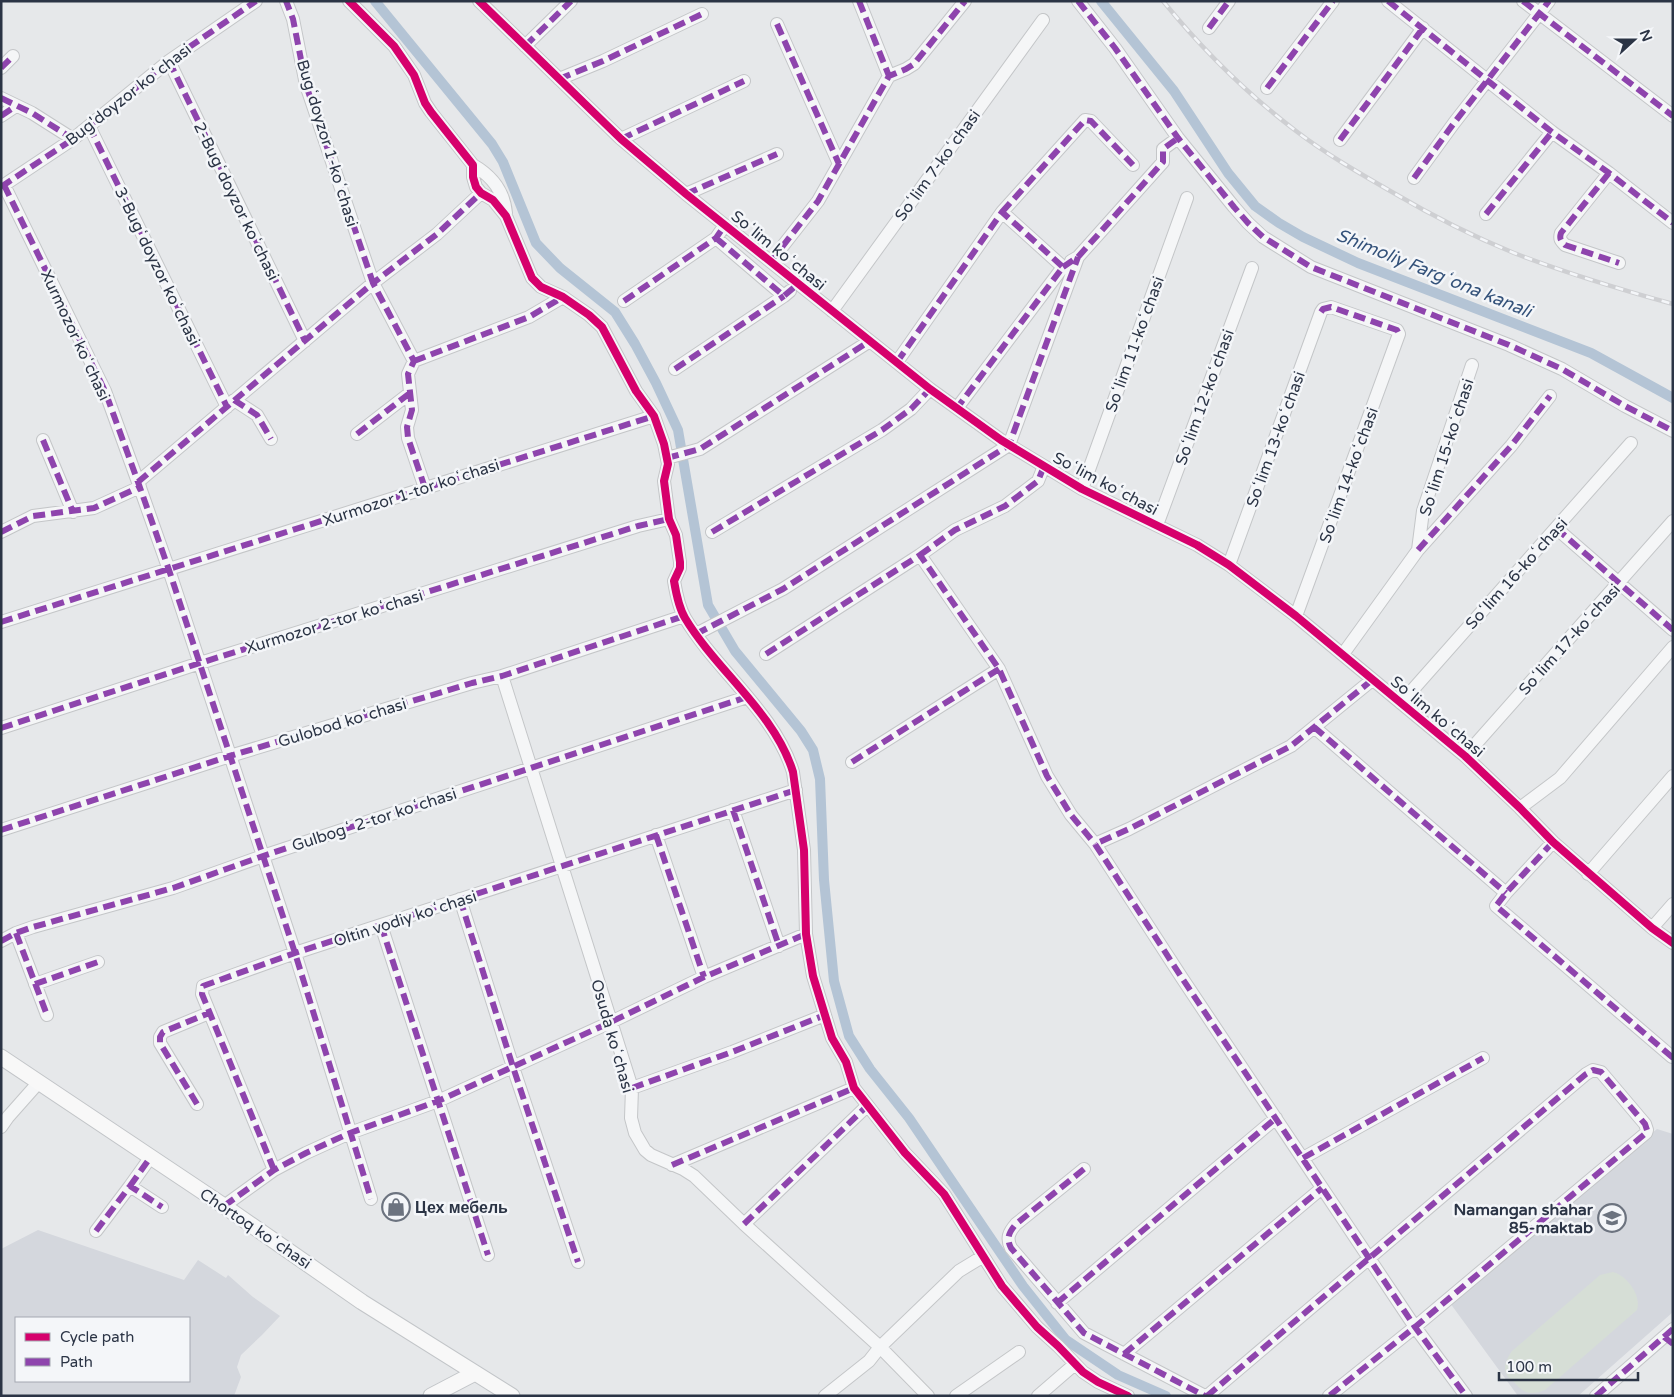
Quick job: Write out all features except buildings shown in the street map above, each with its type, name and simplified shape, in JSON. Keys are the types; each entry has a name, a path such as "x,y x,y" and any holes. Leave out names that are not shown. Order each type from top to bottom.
{"main road":[{"name":"Chortoq koʻchasi","path":"1,1057 224,1206 362,1302 512,1396"},
{"path":"431,1396 475,1373"}],"street":[{"name":"Bug'doyzor koʻchasi","path":"3,186 74,138 169,61 256,1"},
{"name":"Bugʻdoyzor 1-koʻchasi","path":"286,1 292,19 306,85 373,283 414,361"},
{"path":"349,1 394,46 414,76 430,112 473,165 483,171 497,186 505,205 506,216"},
{"name":"Soʻlim koʻchasi","path":"479,1 621,139 686,194 930,389 1009,445 1082,489 1197,545 1229,565 1343,654 1465,756 1588,874 1673,944"},
{"path":"525,46 571,1"},
{"path":"859,1 889,76"},
{"path":"771,261 818,201 889,76 914,64 965,1"},
{"path":"1078,1 1115,48 1178,138 1248,223 1263,237 1311,268 1484,335 1562,369 1625,406 1673,431"},
{"path":"1209,28 1229,1"},
{"path":"1267,88 1333,1"},
{"path":"1388,1 1552,132 1673,223"},
{"path":"1522,1 1673,116"},
{"path":"1414,178 1454,123 1549,1"},
{"path":"559,79 603,61 702,14"},
{"name":"Soʻlim 7-koʻchasi","path":"832,311 1043,20"},
{"path":"777,24 839,164"},
{"path":"1340,140 1423,28"},
{"path":"1,68 13,56"},
{"name":"2-Bugʻdoyzor koʻchasi","path":"169,61 305,341"},
{"path":"621,139 744,81"},
{"path":"1,98 32,113 74,138"},
{"path":"1,116 16,106"},
{"path":"897,362 1002,212 1085,120 1092,121 1133,165"},
{"name":"3-Bugʻdoyzor koʻchasi","path":"89,126 231,404"},
{"path":"1486,214 1552,132"},
{"path":"957,408 1063,267 1078,257 1163,162 1163,149 1178,138"},
{"path":"686,194 777,154"},
{"path":"473,165 475,183 481,194 493,200 506,216 532,278 542,287 563,297 596,320 618,355 636,391 654,416 669,458 664,481 669,519 676,535 680,562 680,568 674,581 684,616 699,632 784,748 793,772 804,850 806,934 813,976 832,1038 846,1062 854,1088 917,1168 937,1185 944,1194 1002,1286 1037,1327 1083,1372 1098,1382 1128,1396"},
{"path":"1609,173 1561,233 1560,237 1561,242 1566,245 1620,263"},
{"name":"Xurmozor koʻchasi","path":"3,186 104,391 139,485 296,953 371,1199"},
{"path":"1,532 33,516 94,508 139,485 373,283 437,234 481,194"},
{"name":"Soʻlim 11-koʻchasi","path":"1082,489 1187,198"},
{"path":"1002,212 1063,267"},
{"path":"624,301 716,238 725,225"},
{"path":"716,238 784,296"},
{"path":"699,632 783,589 1009,445 1078,257"},
{"name":"Soʻlim 12-koʻchasi","path":"1157,525 1252,268"},
{"path":"674,369 784,296 798,284"},
{"path":"425,488 408,438 407,427 412,410 408,374 414,361 529,317 563,297"},
{"name":"Soʻlim 14-koʻchasi","path":"1296,616 1399,334 1398,330 1332,307 1321,312"},
{"name":"Soʻlim 13-koʻchasi","path":"1229,565 1321,312"},
{"path":"669,458 700,449 870,341"},
{"name":"Soʻlim 15-koʻchasi","path":"1343,654 1418,550 1423,510 1472,365"},
{"path":"712,532 882,430 911,408 930,389"},
{"path":"357,434 410,393"},
{"path":"1418,550 1511,446 1550,396"},
{"path":"231,404 254,413 271,439"},
{"name":"Xurmozor 1-tor koʻchasi","path":"1,622 654,416"},
{"path":"43,440 73,512"},
{"name":"Soʻlim 16-koʻchasi","path":"1402,703 1631,443"},
{"path":"766,654 920,555 955,530 1005,506 1038,481 1044,466"},
{"name":"Xurmozor 2-tor koʻchasi","path":"1,728 200,663 638,526 669,519"},
{"name":"Soʻlim 17-koʻchasi","path":"1465,756 1673,521"},
{"path":"1556,528 1673,630"},
{"path":"920,555 999,669 1046,776 1071,815 1095,844 1172,963 1415,1327 1466,1396"},
{"name":"Gulobod koʻchasi","path":"1,830 230,756 472,683 502,676 684,616"},
{"path":"1520,808 1560,778 1673,647"},
{"path":"852,762 999,669"},
{"name":"Osuda koʻchasi","path":"502,676 632,1088 631,1118 637,1137 651,1155 694,1176 880,1347 928,1396"},
{"path":"1095,844 1129,829 1291,746 1372,680"},
{"name":"Gulbogʻ 2-tor koʻchasi","path":"1,941 16,933 104,906 173,888 263,856 747,697"},
{"path":"1314,727 1506,892"},
{"path":"1588,874 1673,776"},
{"name":"Oltin vodiy koʻchasi","path":"274,1170 209,1013 202,994 203,986 296,953 796,790"},
{"path":"733,810 779,946"},
{"path":"656,835 704,977"},
{"path":"1553,842 1506,892 1496,906 1672,1057"},
{"path":"460,899 513,1067 578,1262"},
{"path":"1652,928 1673,904"},
{"path":"381,925 488,1255"},
{"path":"16,933 47,1015"},
{"path":"224,1206 274,1170 306,1152 350,1133 438,1101 704,977 806,934"},
{"path":"36,984 98,962"},
{"path":"197,1104 160,1043 160,1037 163,1032 209,1013"},
{"path":"632,1088 732,1052 825,1015"},
{"path":"1303,1158 1483,1058"},
{"path":"1084,1169 1016,1224 1008,1236 1011,1248 1084,1333 1206,1396 1586,1074 1593,1070 1601,1072 1645,1124 1646,1134 1415,1327 1329,1396"},
{"path":"1,1127 39,1082"},
{"path":"672,1165 854,1088"},
{"path":"744,1224 867,1106"},
{"path":"1057,1303 1276,1118"},
{"path":"96,1232 150,1158"},
{"path":"130,1186 162,1207"},
{"path":"1124,1354 1322,1188"},
{"path":"825,1396 869,1361 880,1347 959,1271 982,1257"},
{"path":"1597,1396 1670,1337"},
{"path":"956,1396 1019,1352"},
{"path":"1038,1396 1075,1364"}],"shaded area":[{"name":"Namangan shahar 85-maktab","path":"1657,1129 1673,1134 1673,1312 1578,1396 1518,1396 1450,1303"},
{"path":"38,1230 184,1280 198,1260 226,1278 228,1275 253,1297 280,1316 241,1355 237,1367 241,1377 234,1396 1,1396 1,1249"},
{"path":"1613,1272 1623,1277 1632,1286 1637,1298 1637,1310 1545,1390 1531,1393 1521,1389 1508,1377 1505,1370 1506,1361 1512,1351 1600,1275"}],"waterway":[{"path":"375,1 492,144 503,162 536,243 560,268 615,312 656,383 678,430 708,605 735,651 801,731 813,750 820,779 824,880 834,981 849,1036 870,1069 909,1118 1023,1286 1066,1340 1118,1375 1166,1396"},
{"name":"Shimoliy Fargʻona kanali","path":"1101,1 1174,91 1228,173 1255,206 1279,223 1303,237 1358,263 1591,353 1673,398"}],"railway":[{"path":"1163,1 1209,53 1242,86 1278,116 1331,155 1407,201 1467,232 1534,260 1613,287 1673,304"}],"marked path":[{"path":"1,187 73,139 169,61 256,1"},
{"path":"138,482 373,283 306,85 293,19 286,1"},
{"path":"525,46 571,1"},
{"path":"859,1 889,76"},
{"path":"771,261 818,201 889,76 914,64 965,1"},
{"path":"1078,1 1115,48 1178,138 1234,207 1263,237 1311,267 1509,345 1562,369 1625,406 1673,431"},
{"path":"1209,28 1229,1"},
{"path":"1267,88 1333,1"},
{"path":"1388,1 1552,132 1673,223"},
{"path":"1523,1 1673,116"},
{"path":"1414,178 1454,123 1549,1"},
{"path":"559,79 603,61 702,14"},
{"path":"777,24 839,164"},
{"path":"1340,140 1423,28"},
{"path":"1,68 13,56"},
{"path":"169,61 305,341"},
{"path":"621,139 744,81"},
{"path":"1,98 32,113 73,139"},
{"path":"1,116 16,106"},
{"path":"1002,212 1085,120 1091,121 1133,165"},
{"path":"89,126 227,407"},
{"path":"1486,214 1552,132"},
{"path":"1063,267 1078,257 1163,162 1163,149 1178,138"},
{"path":"686,194 777,154"},
{"path":"1609,173 1561,233 1560,238 1565,245 1619,263"},
{"path":"4,185 105,391 138,482 169,570 295,953 371,1199"},
{"path":"425,488 408,438 407,427 412,410 408,374 414,361 373,283 437,234 481,193"},
{"path":"897,362 1002,212 1063,267 957,408"},
{"path":"624,301 716,238 725,225"},
{"path":"716,238 784,296 798,284"},
{"path":"696,634 783,589 1009,445 1078,257"},
{"path":"675,369 784,296"},
{"path":"414,361 529,317 563,297"},
{"path":"1321,312 1323,309 1331,307 1397,330 1399,334"},
{"path":"667,458 700,449 870,341"},
{"path":"712,532 882,430 911,409 930,389"},
{"path":"357,434 410,393"},
{"path":"1418,550 1511,446 1550,396"},
{"path":"234,400 257,415 271,439"},
{"path":"1,622 654,416"},
{"path":"43,440 73,512"},
{"path":"920,555 955,530 1005,506 1038,481 1044,466"},
{"path":"1,532 33,516 94,508 140,487"},
{"path":"1,728 200,663 638,526 669,519"},
{"path":"1556,528 1673,630"},
{"path":"766,654 920,555 999,669 1047,776 1071,815 1095,844"},
{"path":"1,830 230,756 472,683 502,676 684,616"},
{"path":"852,762 999,669"},
{"path":"1372,680 1291,746 1129,829 1095,844 1415,1327 1466,1396"},
{"path":"1,941 33,927 173,888 263,856 747,697"},
{"path":"1314,727 1506,893"},
{"path":"274,1170 202,994 203,986 295,953 796,790"},
{"path":"733,810 779,946"},
{"path":"656,835 704,977"},
{"path":"1553,842 1496,906 1673,1056"},
{"path":"460,899 513,1067 578,1262"},
{"path":"381,925 488,1255"},
{"path":"16,933 47,1015"},
{"path":"224,1206 274,1170 306,1153 350,1133 438,1101 704,977 806,934"},
{"path":"35,984 98,962"},
{"path":"197,1104 160,1043 160,1037 163,1032 209,1013"},
{"path":"632,1088 732,1052 825,1015"},
{"path":"1303,1158 1483,1058"},
{"path":"1207,1396 1586,1074 1593,1070 1601,1072 1645,1124 1646,1133 1415,1327 1329,1396"},
{"path":"672,1165 854,1088"},
{"path":"744,1224 867,1106"},
{"path":"1057,1303 1276,1118"},
{"path":"130,1186 150,1158"},
{"path":"1084,1169 1016,1224 1009,1235 1011,1248 1084,1333 1205,1396"},
{"path":"96,1231 130,1186 162,1207"},
{"path":"1124,1354 1322,1188"},
{"path":"1596,1396 1673,1329"},
{"path":"1664,1337 1673,1344"}],"cycle path":[{"path":"349,1 394,46 414,75 425,103 473,165 473,177 476,187 481,193 493,200 506,216 532,278 541,287 563,297 589,315 602,327 636,391 654,416 664,444 668,464 664,481 669,519 676,535 680,562 680,568 674,581 681,610 712,656 744,692 773,730 793,772 804,850 806,934 813,976 832,1038 846,1062 854,1088 905,1153 944,1194 1002,1286 1037,1327 1083,1372 1098,1382 1128,1396"},
{"path":"479,1 621,139 686,194 930,389 1001,440 1082,489 1197,545 1229,565 1296,616 1465,756 1553,842 1652,928 1673,943"}],"place":[{"name":"Цех мебель","path":"396,1207"},
{"name":"Namangan shahar 85-maktab","path":"1612,1218"}]}
